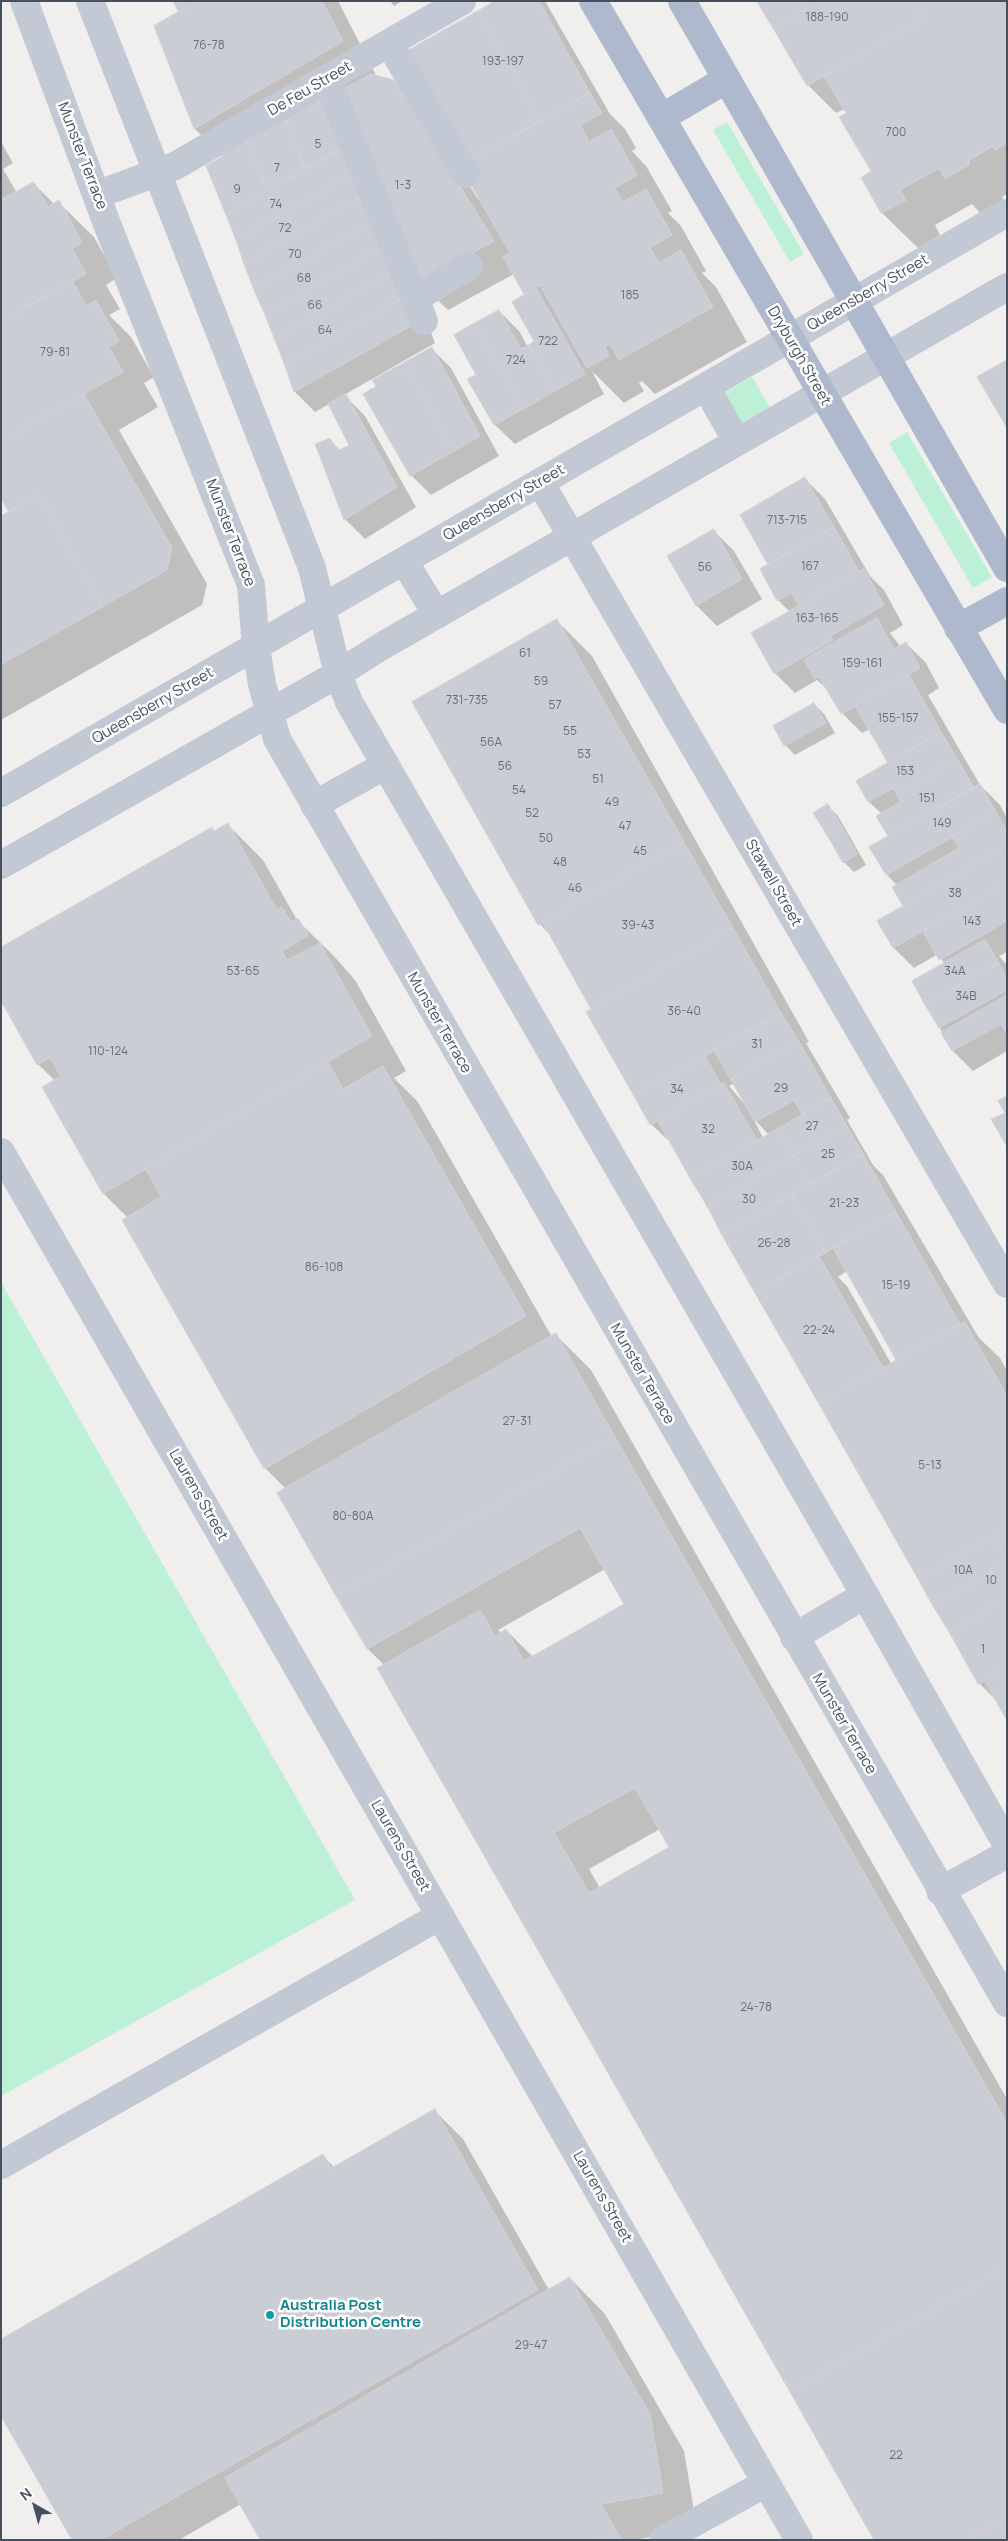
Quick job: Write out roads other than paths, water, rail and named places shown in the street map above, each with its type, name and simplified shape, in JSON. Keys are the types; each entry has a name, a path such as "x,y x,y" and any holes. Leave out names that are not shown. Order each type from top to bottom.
{"main road":[{"name":"Dryburgh Street","path":"593,1 1007,710"},
{"path":"682,1 1007,568"},
{"path":"661,118 727,79"},
{"path":"958,628 1007,601"}],"street":[{"name":"Munster Terrace","path":"24,1 96,195 251,585 256,647 269,713 277,740 940,1891 1003,1988"},
{"path":"90,1 307,555 338,674 349,702 865,1595 1007,1845"},
{"name":"De Feu Street","path":"96,195 182,162 462,1"},
{"path":"389,43 466,174"},
{"path":"327,79 420,310 469,266"},
{"name":"Queensberry Street","path":"1,793 1007,213"},
{"path":"1,865 338,674 1007,287"},
{"path":"706,387 737,442"},
{"name":"Stawell Street","path":"540,482 1007,1284"},
{"path":"404,561 437,615"},
{"path":"314,805 386,765"},
{"name":"Laurens Street","path":"1,1152 799,2540"},
{"path":"794,1637 865,1595"},
{"path":"940,1891 1007,1854"},
{"path":"1,2165 440,1916"},
{"path":"663,2540 766,2483"}],"place":[{"name":"Australia Post Distribution Centre","path":"270,2315"}]}
